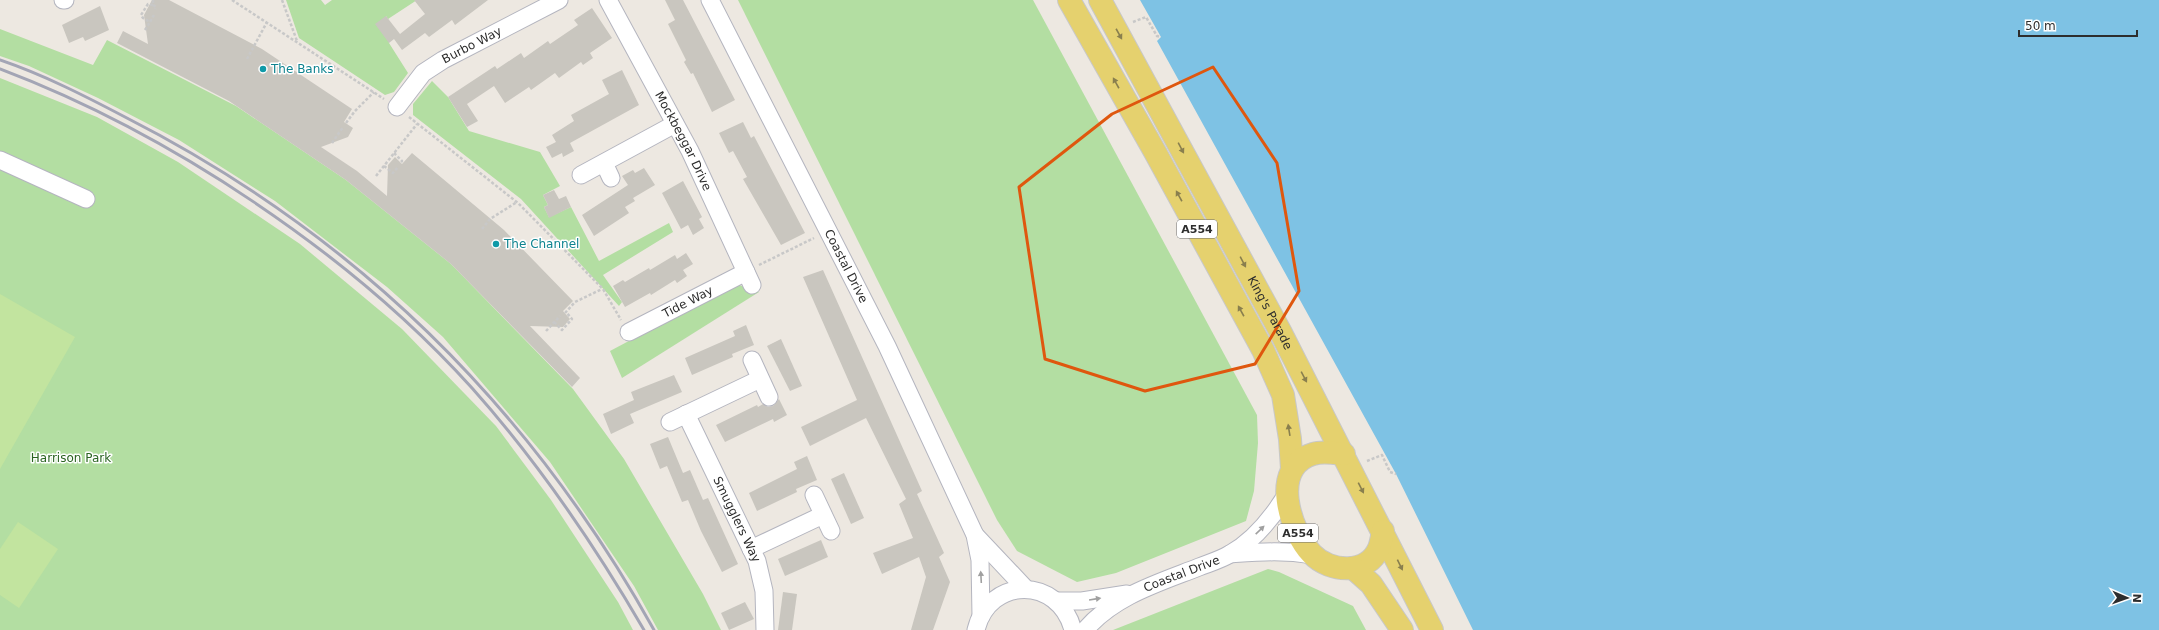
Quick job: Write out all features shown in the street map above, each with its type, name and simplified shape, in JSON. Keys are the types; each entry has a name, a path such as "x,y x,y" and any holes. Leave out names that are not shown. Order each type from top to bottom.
{"main road":[{"name":"King's Parade","path":"1069,0 1155,152 1263,350 1283,395 1290,439 1292,469"},
{"name":"King's Parade","path":"1100,0 1208,197 1344,454 1432,630"},
{"path":"1292,469 1302,460 1313,454 1344,454"},
{"name":"A554","path":"1292,469 1288,480 1291,520 1313,555 1333,567 1353,568 1364,566 1379,549 1383,530"},
{"path":"1353,568 1371,584 1402,630"}],"street":[{"name":"Burbo Way","path":"397,107 423,73 443,60 559,0"},
{"name":"Mockbeggar Drive","path":"608,0 690,151 749,278"},
{"name":"Coastal Drive","path":"710,0 887,346 976,535 980,560 978,623"},
{"path":"581,175 607,170 675,124"},
{"path":"0,160 86,199"},
{"name":"Tide Way","path":"629,332 749,278"},
{"path":"752,360 769,397"},
{"path":"670,422 760,378"},
{"name":"Smugglers Way","path":"686,414 757,561 764,591 765,630"},
{"name":"Coastal Drive","path":"1084,630 1106,611 1133,593 1230,554 1268,523 1288,492"},
{"path":"814,495 831,531"},
{"path":"751,549 823,515"},
{"name":"Coastal Drive","path":"976,535 1026,589"},
{"name":"Coastal Drive","path":"1230,554 1270,550 1290,551 1313,555"},
{"path":"978,623 996,598 1012,591 1026,589 1038,591 1056,601 1065,610 1073,630"},
{"name":"Coastal Drive","path":"1056,601 1082,601 1133,593"}],"path":[{"path":"152,5 153,0"},
{"path":"232,0 397,107 517,202 602,289 629,332"},
{"path":"282,0 297,42"},
{"path":"150,22 141,15 148,4 152,5"},
{"path":"152,5 156,7 155,9"},
{"path":"145,30 154,14"},
{"path":"1132,22 1146,17 1157,36 1161,38"},
{"path":"248,59 267,22"},
{"path":"346,123 355,111 374,92"},
{"path":"376,176 417,124"},
{"path":"332,143 343,127"},
{"path":"394,154 402,160 401,162"},
{"path":"384,166 393,173 398,167"},
{"path":"482,229 490,219 517,202"},
{"path":"749,278 829,231"},
{"path":"554,322 562,330 572,319 565,312 575,302 602,289"},
{"path":"546,331 560,316"},
{"path":"1366,461 1382,455 1390,472 1396,474"}],"highlighted area":[{"path":"1213,67 1277,163 1299,291 1255,364 1145,391 1045,359 1019,187 1112,114"}],"green space":[{"path":"286,0 321,0 325,5 332,0 417,0 388,19 386,16 389,43 408,73 394,92 385,95 299,38"},
{"path":"738,0 1033,0 1257,415 1258,443 1254,491 1246,521 1116,573 1077,582 1017,551 997,520"},
{"path":"0,29 93,65 107,40 236,106 346,180 451,264 573,389 624,459 703,594 721,630 658,630 634,586 550,462 443,337 387,287 275,201 179,140 98,98 29,66 0,56"},
{"name":"Harrison Park","path":"0,78 97,117 178,162 300,244 402,329 496,426 551,500 618,602 633,630 0,630"},
{"path":"432,81 448,97 469,131 540,152 560,186 543,195 548,205 544,207 549,217 571,207 599,261 669,223 673,232 603,275 622,302 619,306 521,199 413,115 413,104"},
{"path":"736,284 759,292 622,378 610,351"},
{"path":"0,294 75,337 0,469"},
{"path":"18,522 58,549 19,608 0,595 0,549"},
{"path":"1268,569 1279,572 1353,606 1366,630 1113,630"}],"water":[{"path":"1140,0 2159,0 2159,630 1473,630 1396,474 1157,41 1161,37"}],"building":[{"path":"152,0 169,0 262,49 352,109 344,122 353,128 348,137 321,147 357,171 387,196 388,165 395,157 402,164 412,153 504,230 573,301 563,311 570,319 563,327 530,326 580,378 572,387 451,264 346,180 229,101 117,43 123,31 148,44 144,15"},
{"path":"414,0 488,0 455,25 452,20 429,37 425,33 402,50 394,39 389,43 375,24 386,16 400,34 425,14"},
{"path":"665,0 683,0 735,100 712,112 693,73 691,74 684,62 686,60 668,24 675,20"},
{"path":"100,6 109,30 85,41 83,37 69,43 62,25"},
{"path":"592,8 612,38 590,53 593,58 583,65 581,62 559,78 555,73 531,90 529,87 505,103 494,86 467,104 478,121 467,127 448,97 495,66 497,69 521,53 524,58 548,41 550,44 578,25 574,20"},
{"path":"622,70 639,105 570,143 574,151 563,157 562,153 552,158 546,147 556,142 552,135 574,121 571,115 609,94 602,80"},
{"path":"743,122 751,138 754,136 805,233 781,245 743,179 747,177 733,151 729,153 719,133"},
{"path":"644,168 655,185 633,198 635,201 625,207 629,213 594,236 582,215 628,185 622,176 633,170 635,173"},
{"path":"683,181 702,217 699,219 704,228 693,235 688,225 681,229 662,193"},
{"path":"554,190 559,199 566,196 571,207 549,218 544,207 548,205 543,195"},
{"path":"686,253 693,264 683,270 687,276 677,283 675,280 651,295 650,293 625,307 613,286 623,280 625,282 649,268 650,270 675,255 677,259"},
{"path":"823,270 922,491 917,494 944,553 939,557 950,582 933,630 911,630 926,577 919,557 882,574 873,553 913,538 899,504 906,499 866,418 810,446 801,427 857,400 803,277"},
{"path":"746,325 754,345 732,354 733,357 692,375 685,358 735,336 733,331"},
{"path":"781,339 802,386 790,391 767,346"},
{"path":"674,375 682,392 630,414 634,423 611,434 603,414 634,400 631,392"},
{"path":"779,399 787,415 774,422 773,419 725,442 716,425 757,405 758,407 763,404 768,407 773,406"},
{"path":"668,437 683,473 690,470 703,500 708,498 738,564 722,572 701,531 688,500 682,502 667,466 660,469 650,444"},
{"path":"807,456 817,480 796,489 797,492 757,511 749,493 797,469 794,462"},
{"path":"844,473 864,518 851,524 831,479"},
{"path":"821,540 828,557 785,576 778,559"},
{"path":"783,592 797,594 792,630 778,630"},
{"path":"745,602 754,619 729,630 721,613"}],"railway":[{"path":"0,60 32,72 79,94 125,117 209,163 287,215 360,271 429,333 492,400 551,471 605,548 654,630"},
{"path":"0,69 64,96 128,127 191,162 254,202 314,245 371,290 424,338 472,388 520,445 585,535 644,630"}],"place":[{"name":"The Banks","path":"263,69"},
{"name":"The Channel","path":"496,244"}]}
